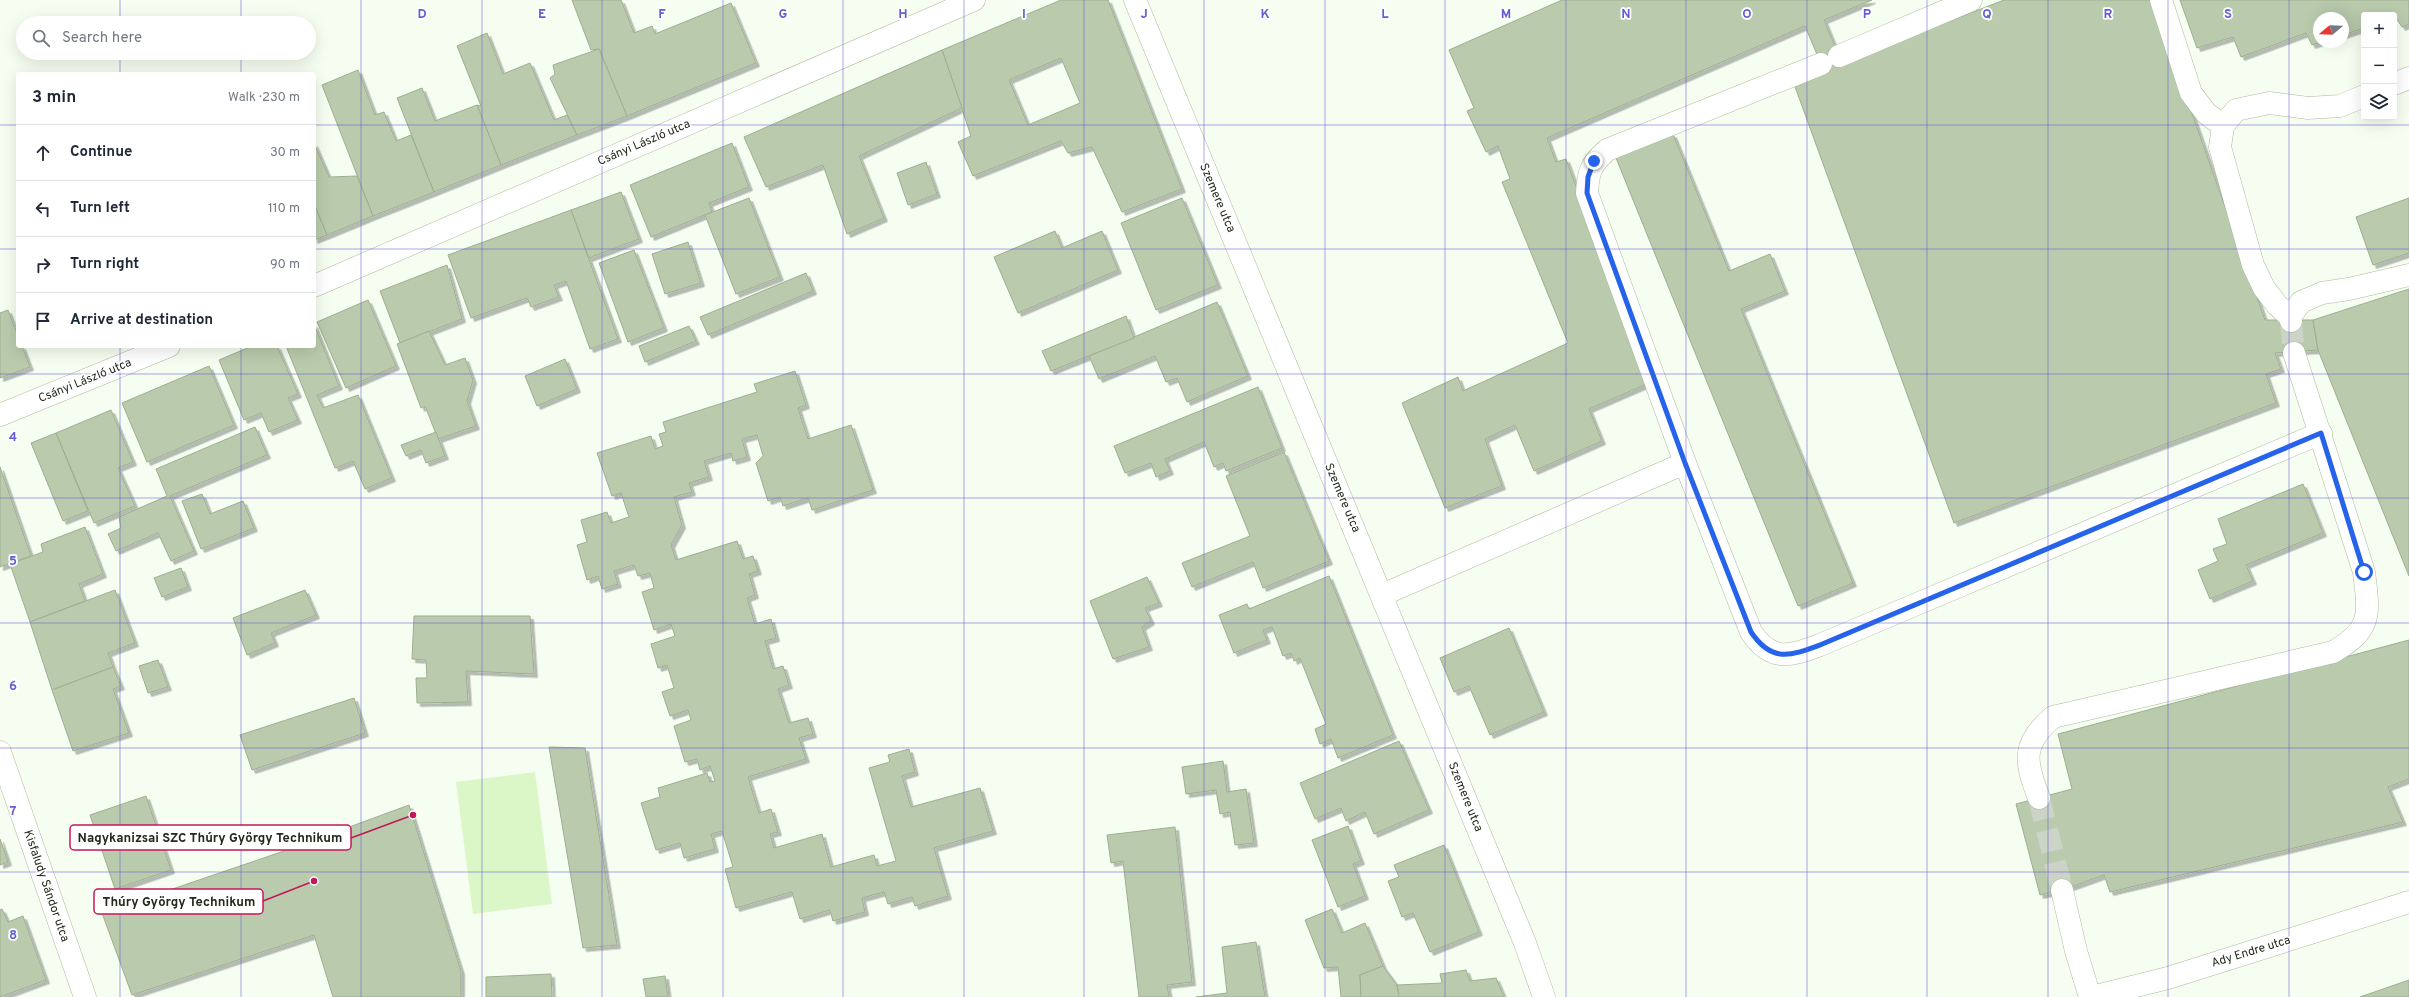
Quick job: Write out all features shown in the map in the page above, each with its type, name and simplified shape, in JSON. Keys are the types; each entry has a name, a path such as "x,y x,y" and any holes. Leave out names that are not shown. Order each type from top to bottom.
{"street":[{"name":"Csányi László utca","path":"316,285 974,0"},
{"name":"Szemere utca","path":"1135,0 1525,943 1544,997"},
{"path":"1971,0 1830,60 1607,150 1594,161 1588,177 1587,193 1685,463 1751,632 1768,650 1783,655 1794,654 1820,645 2321,433"},
{"path":"2160,0 2191,93 2206,113 2223,126"},
{"path":"2397,83 2409,78"},
{"path":"2361,97 2340,106 2308,108 2269,103 2236,110 2223,126 2220,146 2253,265 2264,288 2290,319 2302,302 2322,293 2349,289 2409,275"},
{"name":"Csányi László utca","path":"0,415 164,348"},
{"path":"2038,798 2027,760 2038,730 2053,717 2333,652 2352,641 2365,624 2368,604 2364,572 2321,433 2294,353"},
{"path":"1382,595 1685,463"},
{"name":"Kisfaludy Sándor utca","path":"0,752 85,997"},
{"path":"2062,890 2076,951 2091,997"},
{"name":"Ady Endre utca","path":"2091,997 2168,978 2409,902"}],"green space":[{"path":"535,772 552,904 473,914 456,782"}],"building":[{"path":"572,0 621,0 634,33 652,26 655,34 731,3 756,63 627,116 599,49 591,50"},
{"path":"1061,0 1108,0 1182,189 1122,212 1092,147 1068,153 1061,141 973,176 958,142 971,136 942,50","holes":["1061,58 1080,103 1028,125 1009,80"]},
{"path":"1562,0 1872,0 1824,20 1842,63 2004,0 2152,0 2265,320 2313,320 2318,350 2275,353 2281,369 2266,374 2276,403 1954,523 1794,84 1821,64 1805,26 1547,138 1556,162 1566,159 1649,383 1589,409 1602,441 1534,471 1515,425 1485,439 1502,486 1445,508 1402,403 1458,377 1463,391 1568,343 1502,182 1510,179 1498,146 1486,152 1467,111 1474,108 1449,50"},
{"path":"2180,0 2409,0 2409,24 2402,27 2397,20 2397,12 2361,12 2361,29 2349,33 2349,12 2313,12 2312,45 2306,33 2241,57 2233,37 2197,48"},
{"path":"487,33 503,74 530,63 554,120 567,115 577,135 501,165 477,105 481,106 457,46"},
{"path":"599,49 627,116 577,135 550,78 555,74 553,65"},
{"path":"942,50 962,108 859,156 884,218 847,234 823,165 766,187 744,137"},
{"path":"358,70 375,115 384,112 396,141 411,135 434,192 373,216 322,85"},
{"path":"422,88 435,121 477,105 501,165 434,192 397,98"},
{"path":"1673,134 1729,271 1770,254 1785,291 1741,309 1853,583 1798,606 1616,158"},
{"path":"732,143 749,187 709,203 712,212 651,237 630,185"},
{"path":"316,148 329,177 357,176 373,216 327,235 316,209"},
{"path":"926,162 937,194 908,205 897,173"},
{"path":"621,192 639,239 589,258 571,210"},
{"path":"749,198 780,277 736,294 705,215"},
{"path":"1182,198 1218,285 1156,310 1121,223"},
{"path":"2409,198 2409,253 2373,265 2356,217"},
{"path":"316,209 327,235 316,239"},
{"path":"571,210 618,339 590,349 566,281 554,285 559,297 531,307 527,298 471,318 448,255"},
{"path":"1055,231 1062,248 1102,231 1118,270 1018,313 994,257"},
{"path":"688,242 701,283 665,294 652,254"},
{"path":"634,250 664,328 628,342 599,263"},
{"path":"447,265 462,319 400,343 380,291"},
{"path":"806,273 813,291 708,335 700,317"},
{"path":"2409,289 2409,576 2318,350 2313,320"},
{"path":"368,300 396,366 346,388 317,322"},
{"path":"1217,302 1248,376 1187,402 1177,378 1166,382 1155,356 1099,379 1089,356"},
{"path":"8,310 16,331 16,348 23,348 30,367 0,378 0,313"},
{"path":"1126,316 1134,338 1051,371 1042,351"},
{"path":"689,326 696,341 645,362 639,346"},
{"path":"316,329 339,386 317,395 323,408 358,395 392,478 365,489 353,461 335,468 287,348 316,348"},
{"path":"429,331 445,365 465,358 473,380 467,401 476,426 438,439 425,406 421,408 397,344"},
{"path":"247,348 278,348 298,394 288,398 298,420 269,432 261,413 244,420 219,360"},
{"path":"565,359 577,389 537,406 525,376"},
{"path":"209,366 234,425 147,462 122,403"},
{"path":"795,371 806,405 798,408 808,439 851,425 873,490 812,510 808,498 783,506 780,497 768,501 756,463 763,456 757,435 742,439 747,457 733,461 731,453 704,461 709,477 689,483 692,492 674,497 682,525 671,545 676,560 737,541 743,559 753,556 758,571 749,574 755,595 747,598 755,624 771,619 776,638 765,641 773,669 783,666 789,685 778,689 789,723 808,718 813,734 799,738 806,759 748,777 759,813 771,809 778,832 770,834 774,848 822,834 831,867 874,855 877,866 896,861 869,768 890,762 888,755 909,749 915,772 902,776 911,807 980,788 993,831 934,848 948,896 915,906 912,897 888,904 884,892 862,898 865,912 833,921 830,910 800,919 792,892 736,908 725,869 733,867 722,831 711,834 715,849 684,858 680,843 656,850 641,803 660,797 658,788 707,773 710,782 715,781 710,766 700,770 697,759 685,762 674,726 691,720 688,710 670,716 662,692 674,688 667,665 658,668 651,644 675,636 671,624 654,630 642,592 654,588 650,573 638,576 634,565 614,571 618,584 602,589 598,576 587,580 577,545 587,542 581,520 607,512 611,523 629,517 621,493 612,496 597,453 651,436 655,449 663,446 659,434 666,432 663,422 757,392 754,384"},
{"path":"1258,387 1282,448 1226,471 1223,463 1214,467 1204,442 1165,459 1170,471 1156,477 1151,463 1125,473 1114,446"},
{"path":"111,410 133,462 118,468 135,506 94,523 56,433"},
{"path":"255,427 267,455 170,496 194,551 171,561 158,533 116,551 108,534 121,528 119,517 167,496 156,469"},
{"path":"436,432 445,456 426,463 421,450 406,456 401,445"},
{"path":"56,433 88,511 63,521 31,443"},
{"path":"1284,452 1329,561 1263,588 1253,562 1192,587 1182,563 1250,536 1226,476"},
{"path":"0,467 31,556 0,567"},
{"path":"2303,484 2323,533 2246,565 2253,581 2210,599 2198,570 2218,561 2213,549 2227,544 2218,519"},
{"path":"202,494 210,514 243,501 254,528 201,549 182,501"},
{"path":"85,527 103,574 79,584 85,601 30,622 10,564 43,552 41,544"},
{"path":"181,568 188,587 162,597 154,578"},
{"path":"1329,576 1393,735 1338,758 1331,739 1320,744 1315,729 1326,724 1300,658 1294,661 1291,653 1283,656 1272,627 1263,630 1267,640 1234,653 1219,615 1247,604 1249,609"},
{"path":"1147,577 1159,603 1145,608 1151,621 1142,627 1149,647 1113,659 1090,601"},
{"path":"115,590 135,643 108,653 113,667 52,690 30,622"},
{"path":"305,590 316,615 271,633 275,643 247,655 233,618"},
{"path":"414,616 530,616 534,674 466,671 468,702 417,703 416,678 427,678 426,660 412,659"},
{"path":"1509,628 1544,712 1490,735 1469,686 1454,692 1440,658"},
{"path":"2409,640 2409,779 2388,787 2403,822 2110,892 2104,875 2062,890 2040,895 2016,804 2072,789 2058,734"},
{"path":"158,660 168,687 148,693 139,666"},
{"path":"113,667 121,686 113,689 129,733 73,751 52,690"},
{"path":"354,698 365,733 252,770 240,735"},
{"path":"1399,741 1429,810 1374,834 1365,812 1346,821 1341,808 1315,819 1300,783"},
{"path":"549,747 585,748 617,945 583,948"},
{"path":"1223,761 1227,792 1246,789 1254,843 1235,845 1230,812 1220,814 1216,790 1186,794 1182,767"},
{"path":"146,796 171,870 115,889 90,815"},
{"path":"409,805 461,971 461,997 333,997 314,935 132,995 102,913 287,850"},
{"path":"1348,826 1361,861 1353,864 1365,896 1338,907 1312,840"},
{"path":"1175,827 1192,982 1167,985 1169,997 1139,997 1123,861 1111,863 1107,835"},
{"path":"0,839 8,862 0,865"},
{"path":"1444,845 1479,932 1430,952 1413,913 1402,917 1388,881 1399,877 1394,865"},
{"path":"2,909 8,922 23,916 46,980 0,997 0,910"},
{"path":"1332,909 1342,933 1365,923 1383,966 1360,975 1361,997 1341,997 1338,967 1324,968 1305,920"},
{"path":"1256,942 1265,997 1196,997 1227,993 1222,947"},
{"path":"1383,966 1397,985 1399,997 1361,997 1360,975"},
{"path":"1466,970 1470,981 1496,978 1504,997 1399,997 1397,985 1442,983 1440,974"},
{"path":"551,974 552,997 486,997 486,977"},
{"path":"665,976 668,997 646,997 643,979"},
{"path":"2409,980 2409,997 2360,997"}],"tunnel":[{"path":"2291,321 2294,353"},
{"path":"2039,798 2062,890"}],"place":[{"name":"Nagykanizsai SZC Thúry György Technikum","path":"413,815"},
{"name":"Thúry György Technikum","path":"314,881"}],"route":[{"path":"1594,161 1588,177 1587,193 1685,463 1751,632 1762,646 1768,650 1783,655 1794,654 1820,645 2321,433 2364,572"}]}
